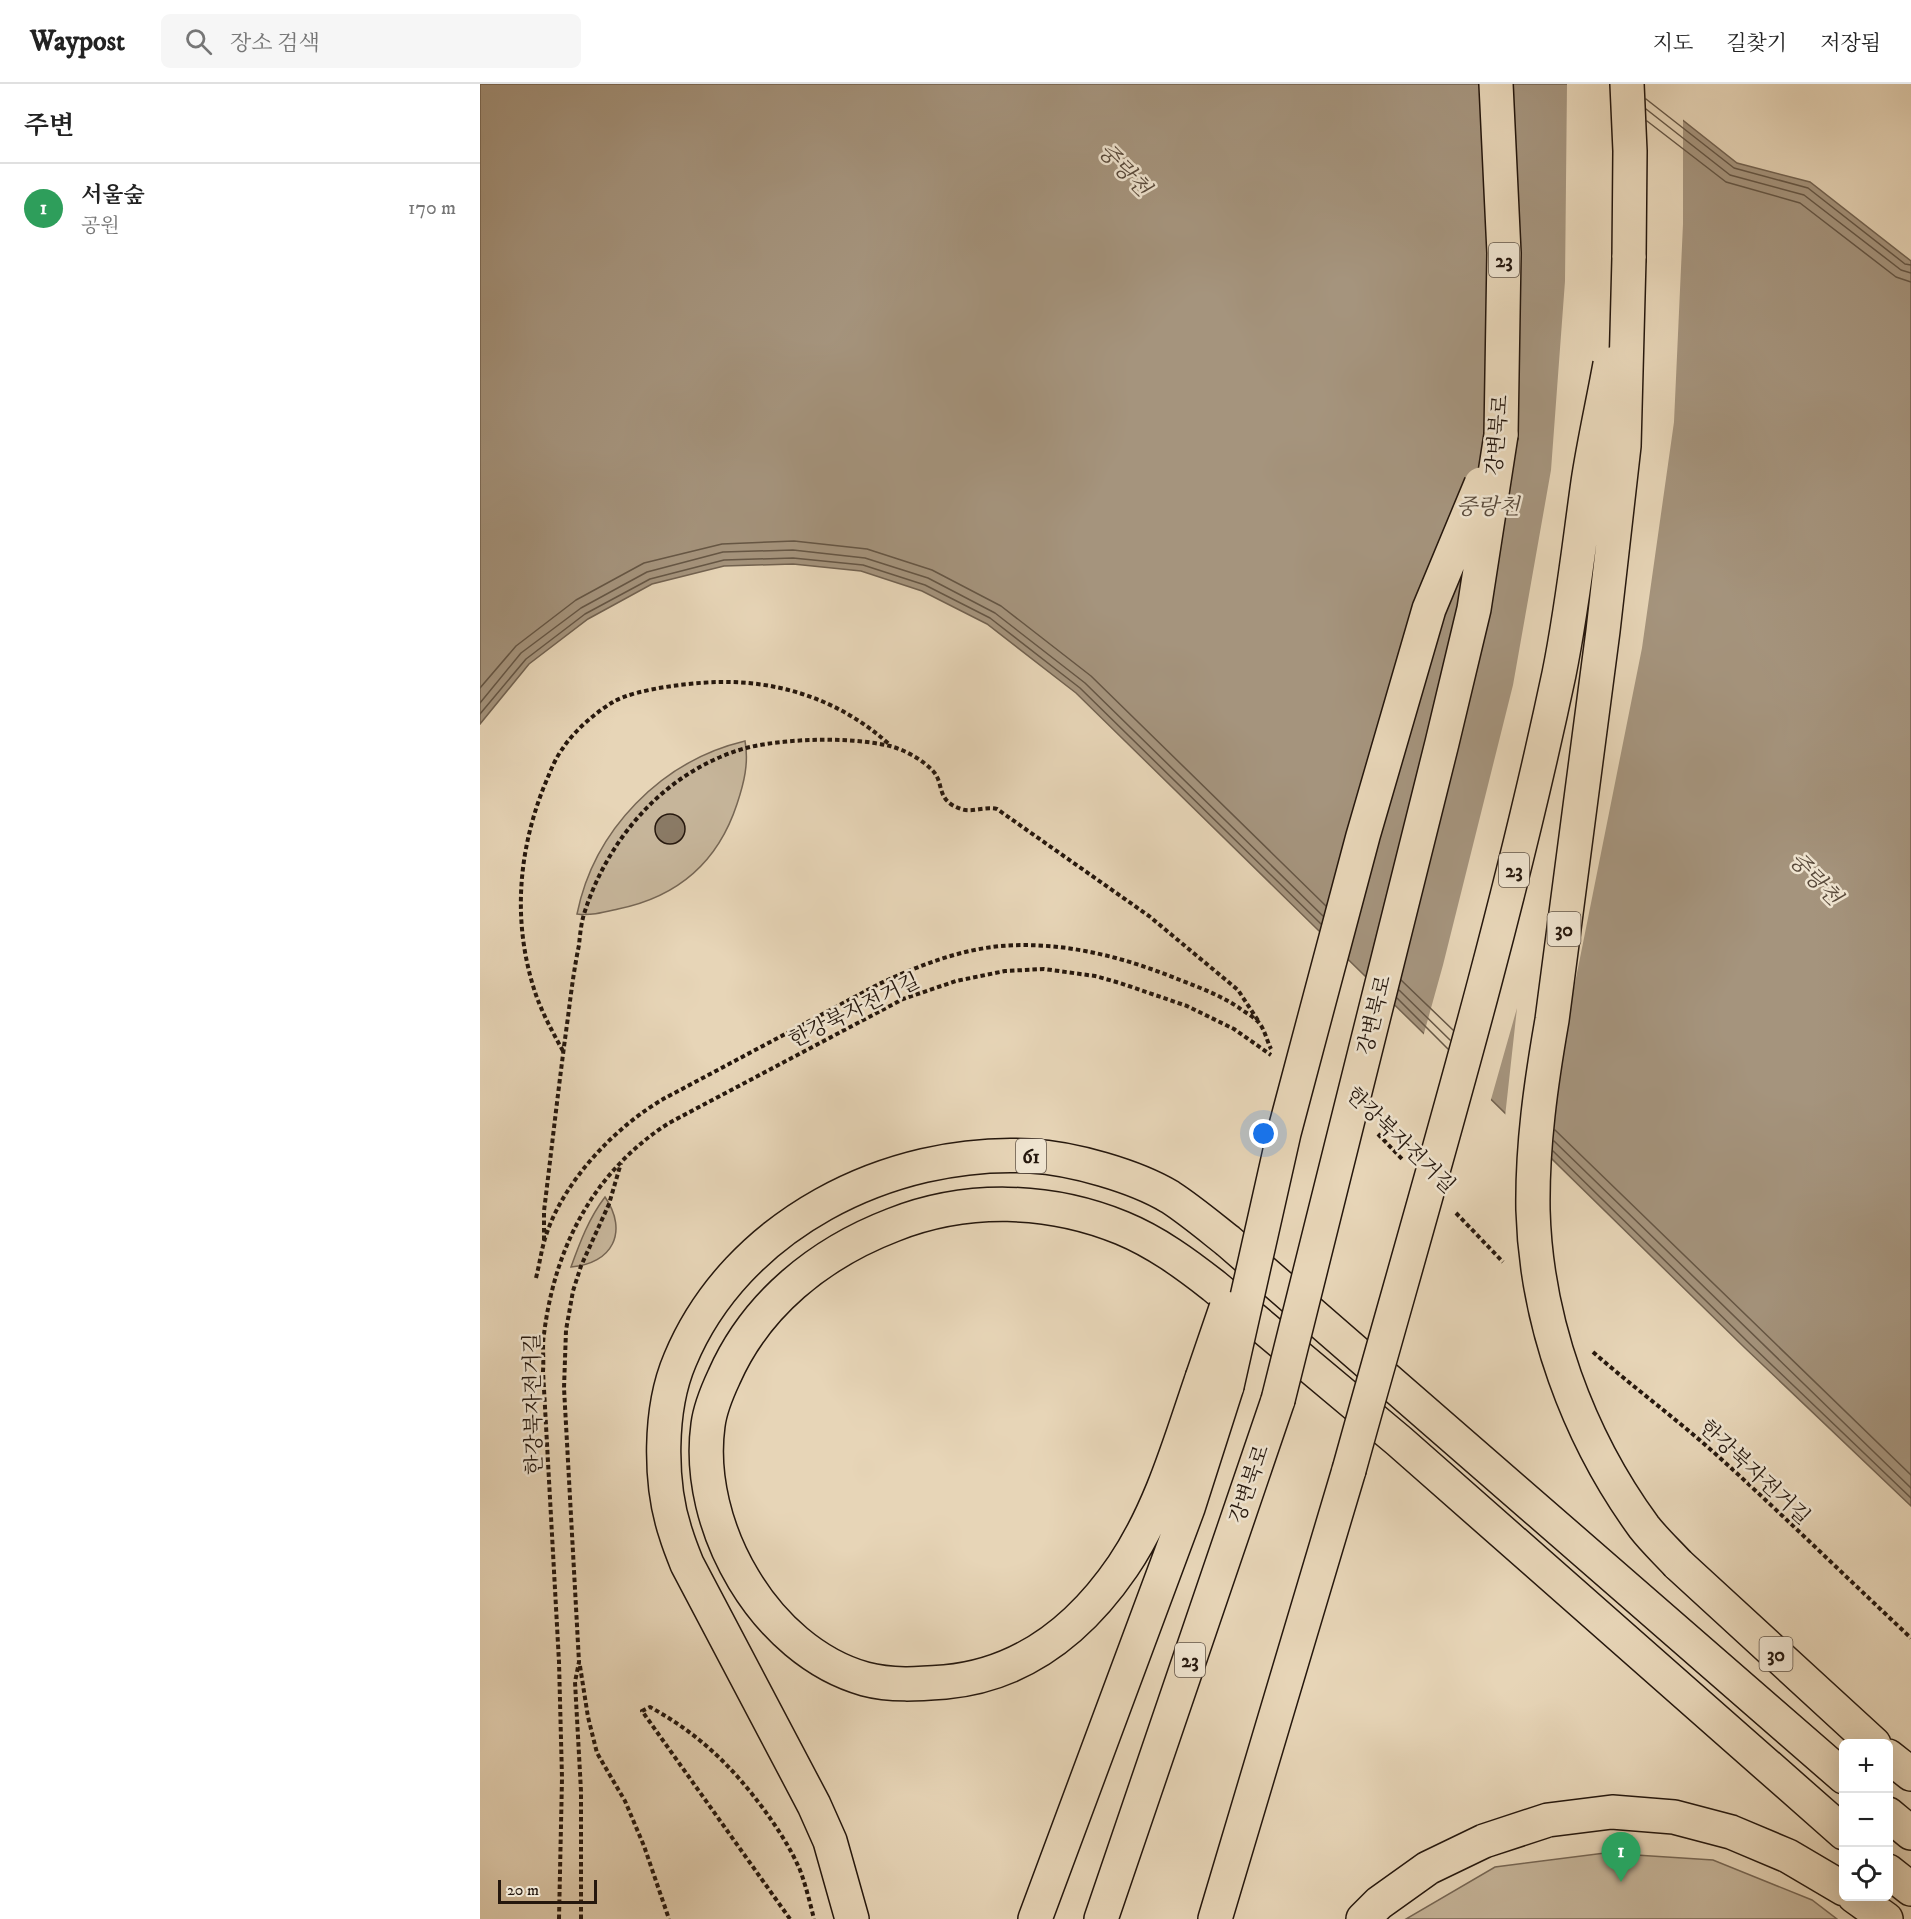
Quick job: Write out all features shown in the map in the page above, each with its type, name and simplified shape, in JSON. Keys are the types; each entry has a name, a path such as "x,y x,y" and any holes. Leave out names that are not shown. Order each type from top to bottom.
{"highway":[{"name":"강변북로","path":"1101,1919 1278,1400 1443,743 1474,609 1501,435 1504,253 1496,84"},
{"name":"23","path":"1215,1919 1349,1470 1499,933 1536,778 1559,672 1576,577 1589,480 1629,258 1630,151 1627,84"},
{"name":"30","path":"1629,258 1624,446 1601,643 1552,1020 1541,1083 1535,1144 1533,1211 1539,1273 1554,1343 1577,1406 1606,1468 1645,1528 1678,1564 1870,1739"},
{"path":"1035,1919 1178,1538 1215,1382 1364,836 1430,609 1501,435"},
{"name":"61","path":"852,1919 830,1841 814,1805 687,1564 675,1533 668,1501 665,1433 669,1396 679,1361 713,1299 738,1269 763,1246 821,1204 881,1178 929,1164 1001,1156 1032,1156 1070,1161 1138,1183 1175,1201 1228,1240 1839,1772"},
{"path":"1215,1382 1140,1539 1122,1568 1082,1615 1061,1635 1010,1667 984,1676 923,1684 893,1683 866,1679 842,1670 820,1657 794,1639 754,1594 736,1569 714,1513 708,1484 706,1455 708,1424 718,1390 732,1358 751,1329 777,1298 810,1269 873,1232 904,1220 969,1206 1020,1205 1060,1209 1093,1218 1124,1229 1157,1246 1214,1286 1399,1441 1839,1829"},
{"path":"1893,1760 1911,1774"},
{"path":"1363,1919 1378,1903 1428,1869 1485,1841 1548,1820 1612,1812 1674,1817 1731,1832 1788,1857 1839,1886"},
{"path":"1893,1818 1911,1833"},
{"path":"1893,1875 1911,1889"},
{"path":"1861,1901 1886,1919"}],"path":[{"path":"563,1052 544,1016 534,987 523,932 521,903 521,873 525,848 552,767 563,747 574,734 615,701 626,696 705,682 750,682 798,693 823,702 864,723 891,746 916,758 934,772 947,801 964,811 987,807 997,809 1149,916 1238,990 1259,1022"},
{"path":"544,1240 544,1211 563,1052 584,915 603,869 630,825 662,793 704,765 746,748 816,740 891,746"},
{"path":"536,1278 544,1240 556,1212 588,1163 611,1138 654,1104 912,968 940,959 1001,946 1061,948 1093,952 1126,960 1207,989 1259,1022"},
{"name":"한강북자전거길","path":"559,1919 561,1755 543,1371 544,1335 554,1285 573,1233 594,1194 638,1144 669,1123 880,1010 929,989 984,974 1044,969 1095,976 1120,983 1187,1006 1234,1029 1275,1058 1259,1022"},
{"name":"한강북자전거길","path":"1377,1134 1402,1159"},
{"path":"622,1160 609,1204 580,1266 566,1330 564,1388 579,1662 597,1754 625,1801 644,1846 669,1919"},
{"name":"한강북자전거길","path":"1452,1209 1510,1268"},
{"name":"한강북자전거길","path":"1593,1352 1719,1457 1911,1638"},
{"path":"579,1662 575,1682 581,1791 581,1919"},
{"path":"790,1919 642,1712 650,1707 671,1719 706,1745 730,1767 766,1813 786,1844 799,1869 814,1919"}],"shaded area":[{"path":"745,741 745,773 737,804 729,825 707,860 677,886 659,896 608,911 577,914 586,883 599,854 615,828 636,804 659,782 686,765 714,751"},
{"path":"605,1197 616,1222 616,1234 612,1244 597,1260 571,1267 581,1239"},
{"path":"1605,1853 1713,1860 1812,1900 1837,1919 1406,1919 1495,1867"}],"water":[{"name":"중랑천","path":"480,84 1637,84 1737,163 1810,182 1911,261 1911,1506 1745,1348 1076,693 987,624 922,591 861,571 793,564 724,566 652,584 588,619 529,664 480,724"}],"pier":[{"path":"1567,84 1641,84 1683,116 1683,224 1674,422 1642,648 1559,1063 1546,1157 1505,1117 1517,1008 1490,1103 1423,1037 1513,685 1551,470 1565,281"}],"building":[{"path":"670,814 676,815 684,823 684,835 676,843 670,844 664,843 656,835 655,829 656,823 664,815"}],"place":[{"name":"서울숲","path":"1621,1882"}]}
